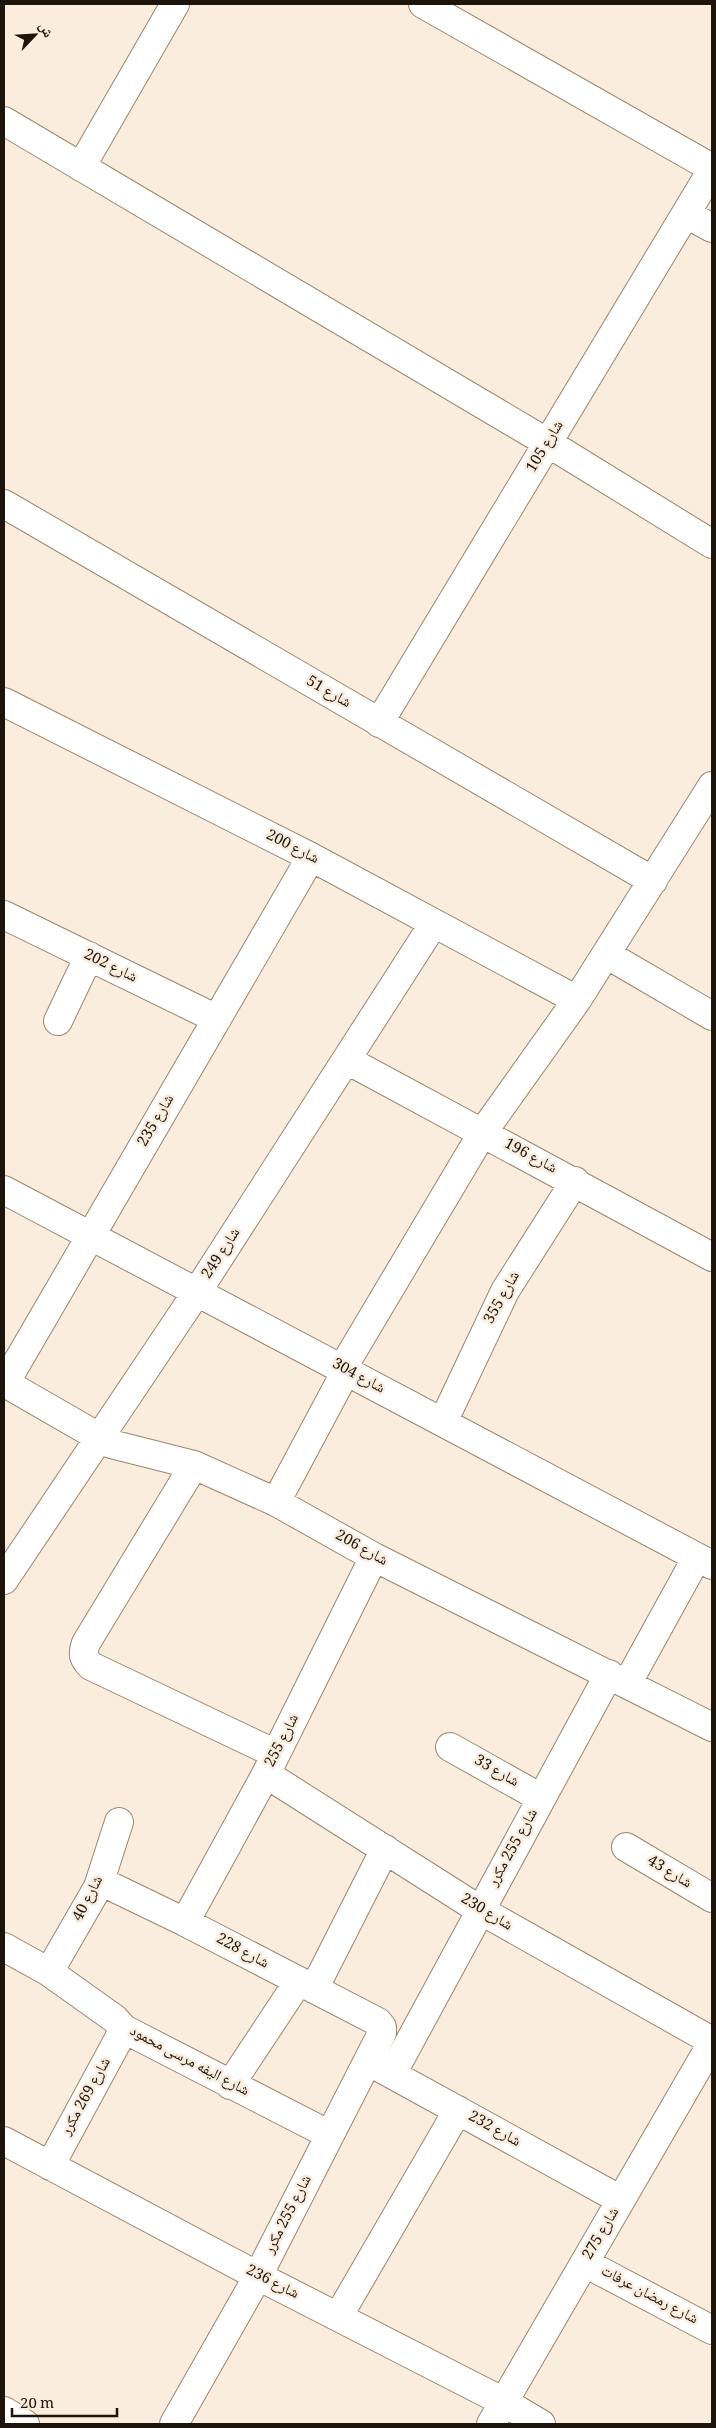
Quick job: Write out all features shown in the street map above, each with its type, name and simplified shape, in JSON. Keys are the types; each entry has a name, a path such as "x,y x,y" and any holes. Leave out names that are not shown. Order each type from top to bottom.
{"street":[{"path":"80,167 175,4"},
{"path":"423,4 712,169"},
{"path":"4,121 548,443 712,544"},
{"name":"شارع 105","path":"379,723 712,169"},
{"path":"686,214 712,228"},
{"name":"شارع 51","path":"4,504 653,881"},
{"name":"شارع 200","path":"4,702 311,857 577,1000"},
{"path":"276,1502 344,1370 483,1132 577,1000 712,786"},
{"name":"شارع 235","path":"4,1384 311,857"},
{"name":"شارع 202","path":"4,915 217,1019"},
{"name":"شارع 249","path":"4,1580 197,1292 434,923"},
{"path":"606,954 712,1016"},
{"path":"58,1020 89,956"},
{"name":"شارع 196","path":"347,1060 575,1181 712,1257"},
{"name":"شارع 355","path":"443,1422 505,1291 575,1181"},
{"name":"شارع 304","path":"4,1190 704,1561"},
{"name":"شارع 206","path":"4,1384 111,1444 194,1465 276,1502 374,1557 712,1728"},
{"name":"شارع 230","path":"194,1465 86,1643 83,1651 84,1659 91,1666 271,1764 385,1849 480,1910 712,2042"},
{"name":"شارع 255","path":"185,1922 271,1764 374,1557"},
{"name":"شارع 255 مكرر","path":"392,2074 541,1798 618,1679 704,1561"},
{"name":"شارع 33","path":"450,1747 541,1798"},
{"name":"شارع 40","path":"49,1972 100,1881 119,1822"},
{"name":"شارع 43","path":"626,1847 712,1898"},
{"path":"230,2084 306,1985 385,1849"},
{"name":"شارع 228","path":"100,1881 185,1922 378,2022 382,2027"},
{"name":"شارع اليفه مرسى محمود","path":"4,1947 49,1972 115,2018 124,2029 330,2135"},
{"name":"شارع 255 مكرر","path":"174,2424 258,2276 382,2033 382,2027"},
{"name":"شارع 269 مكرر","path":"50,2166 124,2029"},
{"name":"شارع 275","path":"497,2413 712,2042"},
{"name":"شارع 232","path":"367,2061 621,2200"},
{"path":"338,2317 458,2110"},
{"name":"شارع 236","path":"4,2141 338,2317 497,2413 541,2424"},
{"name":"شارع رمضان عرفات","path":"585,2263 712,2330"},
{"path":"4,2411 25,2424"}]}
